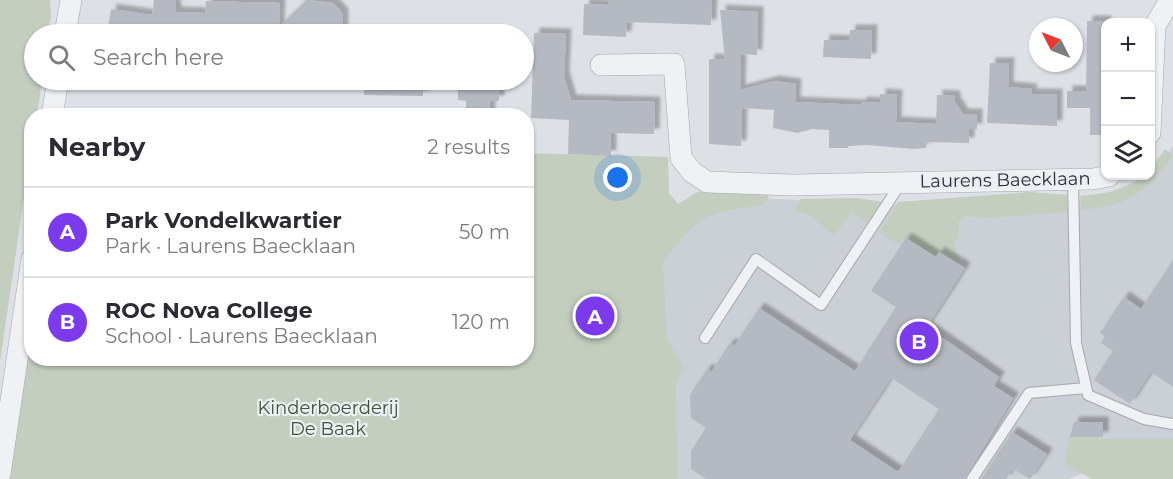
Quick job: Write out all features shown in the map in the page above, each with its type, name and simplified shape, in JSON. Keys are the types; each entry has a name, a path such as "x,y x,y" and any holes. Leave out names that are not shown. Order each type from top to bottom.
{"street":[{"path":"67,24 71,0"},
{"path":"1150,126 1155,26 1170,0"},
{"name":"Laurens Baecklaan","path":"601,65 674,64 681,158 692,172 707,182 793,185 1101,177"},
{"path":"53,108 56,90"},
{"path":"0,474 24,313"}],"lane":[{"path":"1073,179 1076,343 1088,395 1144,419 1173,424"},
{"name":"Laurens Baecklaan","path":"705,338 756,259 821,305 902,182"},
{"path":"972,479 1029,393 1086,388"}],"shaded area":[{"path":"1173,146 1173,458 1108,462 1069,479 668,479 661,224 735,197 919,206 1091,200 1139,180 1155,180 1155,170"}],"green space":[{"path":"0,0 50,0 49,24 24,24 24,90 41,90 38,108 24,108 24,197 0,362"},
{"path":"1165,149 1173,156 1155,179 1155,163"},
{"name":"Kinderboerderij De Baak","path":"534,153 668,157 669,193 678,204 697,192 760,189 769,196 764,205 728,210 705,219 686,235 663,262 667,339 685,369 676,382 677,479 7,479 24,361 24,366 534,366"},
{"path":"1154,180 1124,201 1082,210 1080,196 1113,191 1137,181"},
{"path":"1030,192 1067,195 1067,212 989,218 964,216 958,223 959,236 954,243 959,264 940,252 936,257 906,238 897,244 880,232 898,202"},
{"path":"856,198 882,202 867,223 852,212 835,235 808,215 794,211 801,199"},
{"path":"1083,427 1098,439 1173,439 1173,479 1092,479 1064,464 1070,433"}],"building":[{"path":"154,0 175,0 176,12 205,13 206,1 280,3 279,24 109,24 111,9 152,15"},
{"path":"307,0 333,3 343,14 343,24 282,24"},
{"path":"608,0 712,0 711,25 627,22 626,37 583,35 584,4 608,5"},
{"path":"720,10 758,12 757,55 741,54 740,90 774,81 796,84 795,102 861,105 861,102 880,103 880,94 897,95 896,122 936,124 937,95 955,96 955,102 963,114 977,114 977,129 969,129 969,143 927,142 926,148 914,149 867,145 829,148 829,130 812,129 798,133 773,128 774,110 742,108 741,146 709,144 709,59 725,60"},
{"path":"1087,21 1101,21 1101,135 1090,135 1090,108 1067,108 1067,91 1086,91"},
{"path":"850,30 872,30 871,59 823,57 824,40 849,41"},
{"path":"534,33 566,34 564,77 571,100 655,102 654,134 611,133 611,156 568,154 569,120 534,118 534,108 531,108 532,90 534,90"},
{"path":"990,63 1009,63 1008,87 1032,89 1031,94 1057,94 1057,126 987,123"},
{"path":"364,90 423,90 423,96 364,95"},
{"path":"458,90 499,90 499,101 490,101 490,108 466,108 466,101 458,100"},
{"path":"906,238 936,257 939,252 965,268 927,327 999,377 994,386 1013,398 965,479 706,479 691,469 691,451 706,428 691,418 690,395 707,369 711,372 730,343 734,346 759,308 855,371 896,307 871,291","holes":["891,378 939,409 898,472 850,440"]},
{"path":"1173,260 1173,387 1151,372 1130,404 1094,380 1113,351 1101,343 1105,336 1100,333 1124,297 1141,309"},
{"path":"1074,422 1103,422 1103,437 1070,437"},
{"path":"1012,432 1047,454 1030,479 1013,469 1006,479 981,479"}],"place":[{"name":"Park Vondelkwartier","path":"595,316"},
{"name":"ROC Nova College","path":"919,341"}]}
